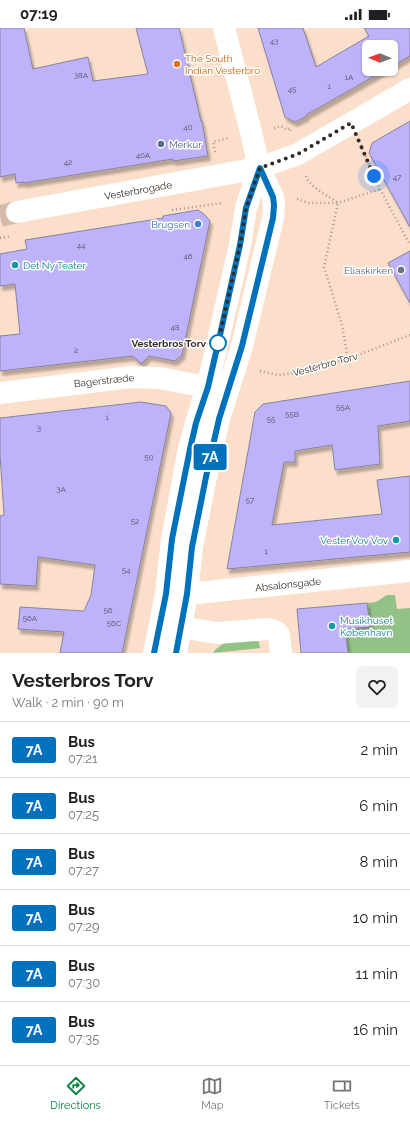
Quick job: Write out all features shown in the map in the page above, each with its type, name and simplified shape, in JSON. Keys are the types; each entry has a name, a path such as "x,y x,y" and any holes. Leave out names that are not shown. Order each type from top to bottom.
{"street":[{"path":"176,653 187,594 192,547 207,472 219,419 235,368 273,218 274,205 273,197 260,168 252,132 224,28"},
{"name":"Vesterbrogade","path":"17,212 260,168 298,154 410,89"},
{"path":"154,653 166,594 177,508 196,423 208,387 240,245 248,200 260,168"},
{"path":"208,387 212,387 226,380 235,368"},
{"name":"Bagerstræde","path":"0,392 108,379 138,377 159,378 208,387"},
{"name":"Absalonsgade","path":"166,594 187,594 410,571"},
{"path":"181,626 217,633 269,629 278,633 281,653"}],"path":[{"path":"351,123 380,189 410,245"},
{"path":"309,203 338,203 380,189"},
{"path":"171,210 248,200"},
{"path":"338,203 324,267 342,326 348,359"},
{"name":"Vesterbro Torv","path":"235,368 286,375 348,359 410,335"}],"green space":[{"path":"387,595 395,595 397,609 410,608 410,653 348,653 345,630 364,626 368,621 367,603 376,602"},
{"path":"257,637 260,648 213,653 223,644 223,640"}],"building":[{"path":"0,28 24,28 33,69 88,57 93,81 148,74 136,28 179,28 202,121 208,156 173,161 173,159 24,183 16,183 15,174 0,177"},
{"path":"258,28 303,28 316,67 362,40 362,76 375,76 295,122 285,117"},
{"path":"364,28 410,28 410,56 398,63 398,40 362,40 369,36"},
{"path":"410,121 410,227 369,153 372,143"},
{"path":"198,210 210,221 182,355 175,361 149,356 141,364 133,356 0,371 0,336 20,334 15,284 0,286 0,254 27,249 25,240 163,218 163,216"},
{"name":"Eliaskirken","path":"410,251 410,303 388,263"},
{"path":"410,381 410,421 378,426 380,464 335,470 332,445 295,451 295,462 284,462 272,525 382,514 377,480 410,476 410,552 227,569 255,412 263,404"},
{"path":"141,402 166,406 171,413 122,653 60,653 64,632 18,629 20,607 84,611 91,595 95,565 38,557 36,586 0,584 0,516 4,515 0,454 0,418"},
{"name":"Musikhuset København","path":"367,603 370,627 345,629 348,653 301,653 297,609"}],"tunnel":[{"path":"0,216 17,212"}],"bus line":[{"name":"7A","path":"154,653 166,594 177,508 196,423 208,387 220,335 240,245 246,208 260,168 273,197 273,218 242,346 219,419 207,472 192,547 187,594 176,653"}],"place":[{"name":"The South Indian Vesterbro","path":"177,64"},
{"name":"Merkur","path":"161,144"},
{"name":"Brugsen","path":"198,224"},
{"name":"Det Ny Teater","path":"15,265"},
{"name":"Eliaskirken","path":"401,270"},
{"name":"Vesterbros Torv","path":"218,343"},
{"name":"Vester Vov Vov","path":"396,540"},
{"name":"Musikhuset København","path":"332,626"}],"route":[{"path":"218,343 217,347 240,245 246,208 260,168 298,154 351,123 374,176"}]}
